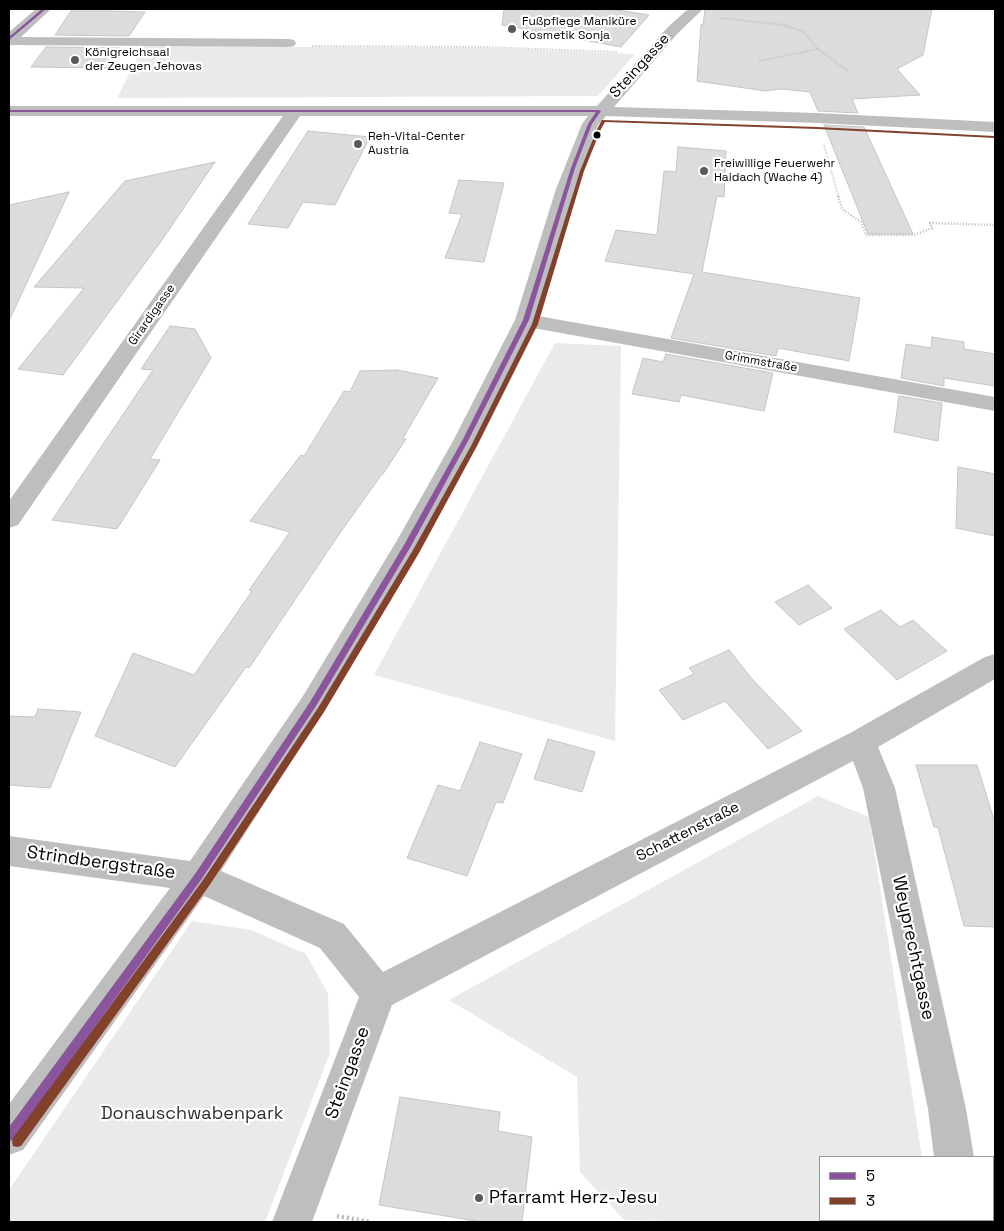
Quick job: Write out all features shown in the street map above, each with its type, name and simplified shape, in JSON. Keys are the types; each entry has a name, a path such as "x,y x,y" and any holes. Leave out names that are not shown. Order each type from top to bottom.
{"street":[{"path":"9,40 44,9"},
{"name":"Steingasse","path":"9,1136 198,877 313,704 407,546 465,441 526,320 573,168 590,124 599,111 651,54 693,12"},
{"path":"9,40 289,43"},
{"path":"9,111 599,111 817,118 995,127"},
{"name":"Girardigasse","path":"9,519 295,111"},
{"name":"Grimmstraße","path":"526,320 995,404"},
{"name":"Schattenstraße","path":"378,993 861,742 995,665"},
{"name":"Weyprechtgasse","path":"861,742 879,788 947,1109 954,1156"},
{"name":"Strindbergstraße","path":"9,851 198,877 332,936 378,993"},
{"name":"Steingasse","path":"310,1218 378,993"}],"path":[{"path":"693,12 784,26 804,32 813,41 818,50 848,71"},
{"path":"289,43 295,46 527,48 651,54"},
{"path":"759,61 818,50"},
{"path":"817,118 842,209 861,222 866,235 914,235 932,228 930,223 995,225"},
{"path":"310,1218 371,1222"}],"green space":[{"path":"144,46 486,48 635,54 598,96 117,98"},
{"path":"555,343 621,346 615,741 374,675"},
{"path":"818,796 869,817 922,1156 819,1156 819,1221 932,1222 624,1220 580,1172 577,1077 449,1000"},
{"name":"Donauschwabenpark","path":"192,921 251,930 306,954 328,994 330,1053 265,1222 9,1222 9,1190"}],"building":[{"path":"504,9 611,9 649,15 621,47 502,25"},
{"path":"705,9 932,9 923,55 897,69 920,95 852,99 858,113 818,111 810,92 781,89 765,91 697,81 701,24 703,25"},
{"path":"71,11 145,12 129,36 55,35"},
{"name":"Königreichsaal der Zeugen Jehovas","path":"46,47 121,48 107,68 31,67"},
{"path":"824,125 864,127 913,234 868,234"},
{"path":"308,131 370,137 335,205 303,202 288,228 248,224"},
{"path":"678,147 726,151 724,197 717,196 702,272 860,298 849,361 778,348 776,356 671,338 694,274 605,261 616,230 657,235 664,171 676,172"},
{"path":"215,162 162,240 63,375 18,369 84,288 34,287 125,181"},
{"path":"459,180 504,183 484,262 445,258 462,214 449,213"},
{"path":"69,192 9,321 9,205"},
{"path":"170,326 195,329 211,358 150,459 160,460 117,529 52,520 153,370 141,369"},
{"path":"932,337 964,342 964,349 995,354 995,386 944,378 944,386 901,378 906,344 931,348"},
{"path":"666,354 773,373 764,411 681,395 679,402 632,394 643,358 663,362"},
{"path":"397,370 438,378 403,438 406,439 383,474 340,533 249,668 246,667 175,767 95,736 133,653 194,675 252,591 249,590 290,532 250,521 301,455 304,456 344,391 350,392 360,371"},
{"path":"899,396 942,403 938,441 894,432"},
{"path":"958,467 995,474 995,536 956,528"},
{"path":"808,585 832,608 799,625 775,602"},
{"path":"881,610 900,627 913,620 947,651 897,680 844,629"},
{"path":"729,650 753,680 802,731 768,749 725,701 683,720 659,690 694,674 689,668"},
{"path":"38,709 81,712 50,788 9,785 9,716 35,717"},
{"path":"548,739 595,752 582,792 534,779"},
{"path":"480,742 522,754 503,803 496,802 467,876 407,858 438,785 460,791"},
{"path":"916,765 977,765 995,823 995,927 964,926 938,827 934,827"},
{"path":"400,1097 500,1112 498,1131 532,1137 522,1222 482,1222 379,1205"}],"transit line":[{"name":"5","path":"9,39 44,9"},
{"name":"5","path":"9,111 599,111"},
{"name":"5","path":"9,1136 198,877 313,704 407,546 465,441 526,320 573,168 590,124 599,111"},
{"name":"3","path":"17,1142 206,883 321,710 416,551 474,446 535,324 582,171 604,121 817,128 994,137"}],"place":[{"name":"Fußpflege Maniküre Kosmetik Sonja","path":"512,29"},
{"name":"Königreichsaal der Zeugen Jehovas","path":"75,60"},
{"name":"Reh-Vital-Center Austria","path":"358,144"},
{"name":"Freiwillige Feuerwehr Haidach (Wache 4)","path":"704,171"},
{"name":"Pfarramt Herz-Jesu","path":"479,1198"}]}
